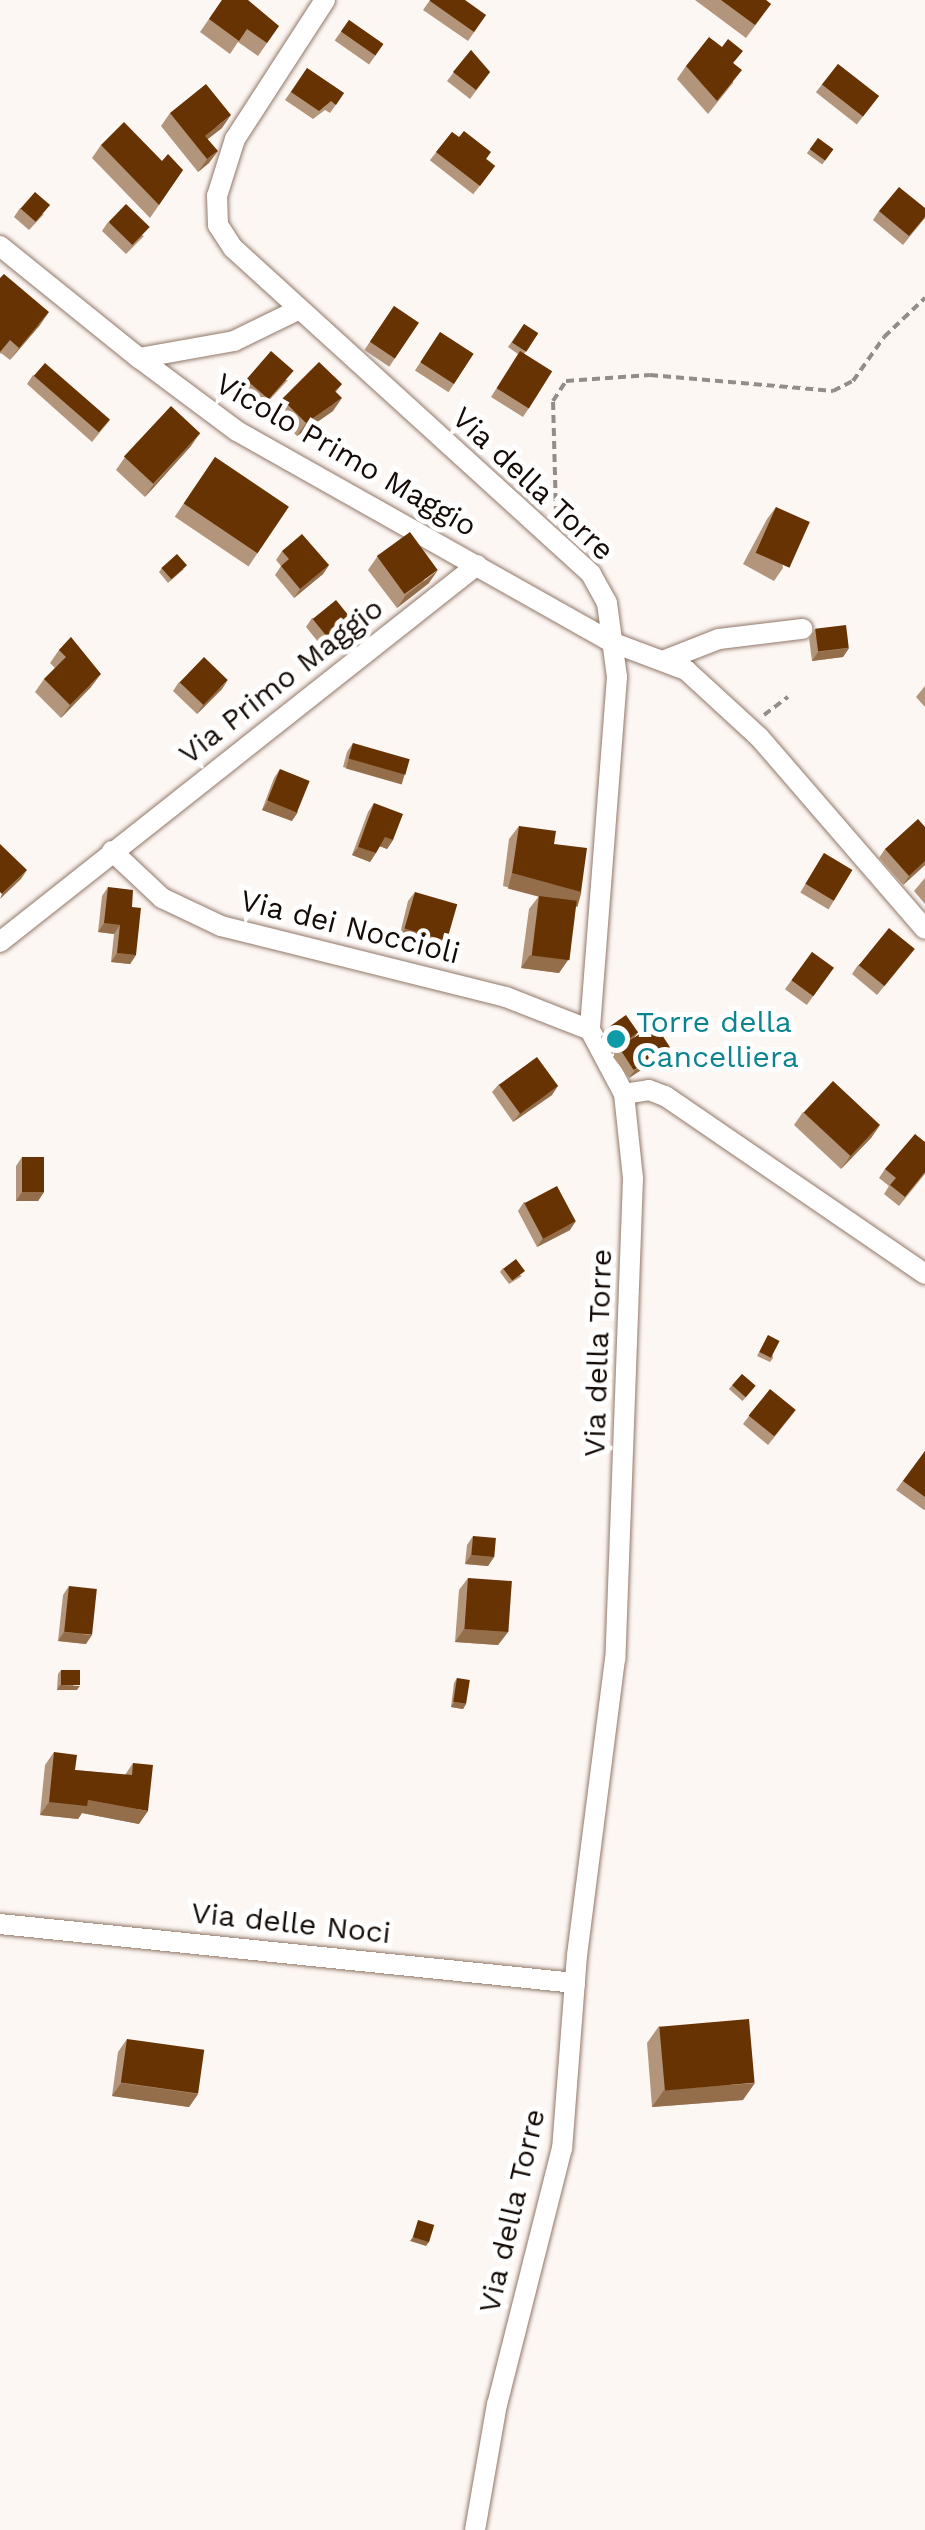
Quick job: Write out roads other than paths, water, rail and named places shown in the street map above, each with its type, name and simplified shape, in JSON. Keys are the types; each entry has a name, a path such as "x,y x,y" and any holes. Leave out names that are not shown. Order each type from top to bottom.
{"street":[{"name":"Via della Torre","path":"325,0 235,140 216,204 228,243 556,540 602,589 614,643 614,753 590,1030 624,1094 633,1227 621,1574 575,1983 562,2148 497,2404 475,2530"},
{"name":"Vicolo Primo Maggio","path":"0,246 138,358 236,431 477,565"},
{"path":"138,358 234,341 300,310"},
{"path":"477,565 614,643 665,660 698,680 747,727 925,928"},
{"name":"Via Primo Maggio","path":"0,942 477,565"},
{"path":"665,660 719,639 802,629"},
{"name":"Via dei Noccioli","path":"112,851 162,898 221,926 506,996 590,1030"},
{"path":"624,1094 650,1090 664,1096 925,1274"},
{"name":"Via delle Noci","path":"0,1924 575,1983"}],"place":[{"name":"Torre della Cancelliera","path":"616,1039"}]}
